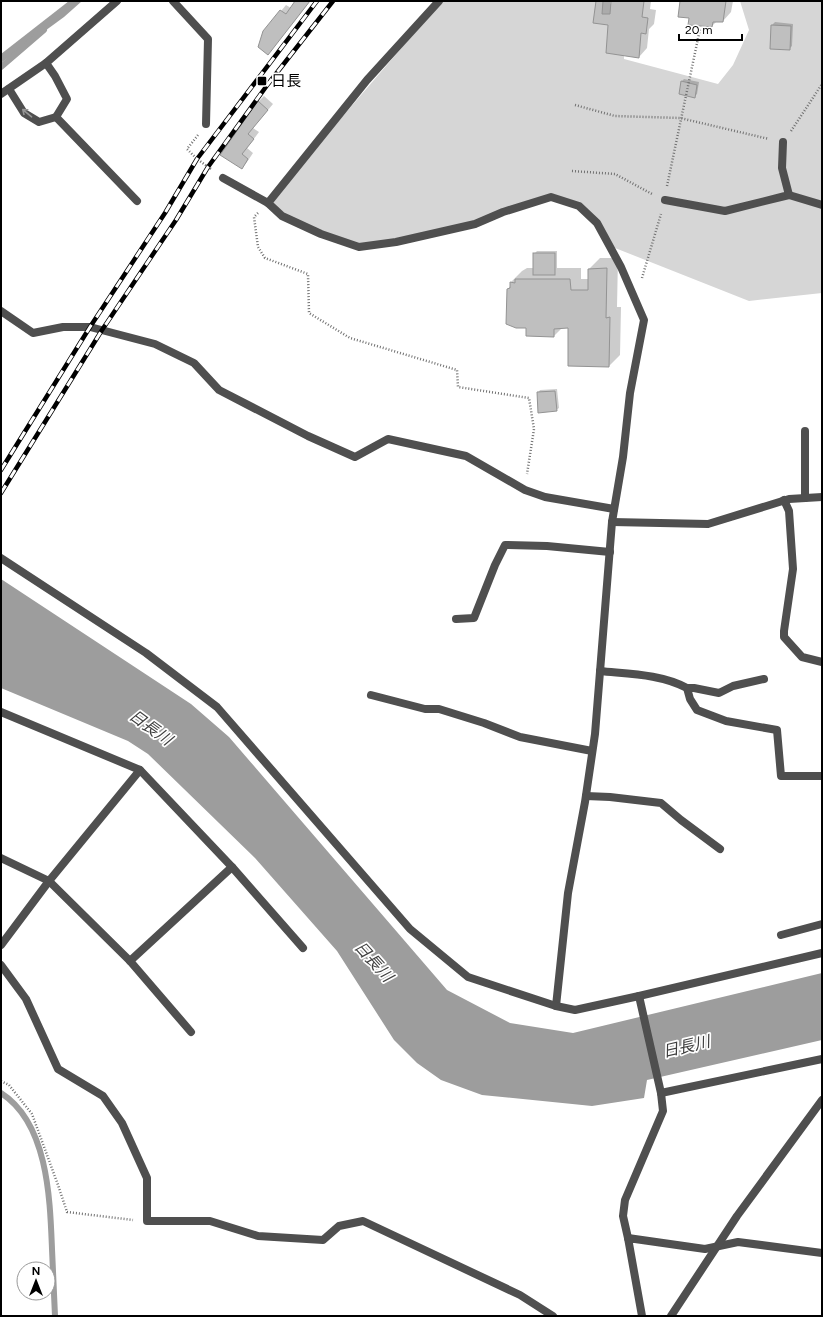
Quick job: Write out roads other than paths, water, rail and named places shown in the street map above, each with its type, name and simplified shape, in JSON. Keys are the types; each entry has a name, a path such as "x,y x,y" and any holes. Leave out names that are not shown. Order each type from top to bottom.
{"street":[{"path":"1,94 46,63 116,1"},
{"path":"173,1 208,39 206,124"},
{"path":"268,203 367,80 439,1"},
{"path":"9,89 24,112 39,122 56,117 66,100 55,76 46,63"},
{"path":"56,117 137,201"},
{"path":"783,142 782,168 789,195"},
{"path":"223,178 268,203 282,216 321,234 359,247 396,242 475,224 515,208 551,197 579,206 597,223 621,267 644,320 630,393 623,457 612,522 592,751 586,796 568,893 556,1006"},
{"path":"665,200 725,211 789,195 822,205"},
{"path":"1,311 33,333 63,327 90,327 155,344 194,363 219,390 308,436 355,457 388,439 466,456 525,490 545,497 614,510"},
{"path":"805,431 805,498"},
{"path":"612,522 708,524 784,500 822,496"},
{"path":"784,500 789,511 793,568 784,638 802,658 822,662"},
{"path":"456,619 474,618 495,565 505,545 547,546 610,552"},
{"path":"1,558 146,653 217,707 410,929 468,977 556,1006 575,1010 822,953"},
{"path":"600,670 675,681 687,688 719,693 733,686 764,679"},
{"path":"687,688 690,699 697,710 726,721 777,730 781,776 822,776"},
{"path":"371,695 425,709 439,709 484,723 520,737 592,751"},
{"path":"1,712 140,770 232,867 303,948"},
{"path":"1,945 49,881 140,770"},
{"path":"586,796 610,797 661,803 720,850"},
{"path":"1,858 49,881 130,961 191,1032"},
{"path":"130,961 232,867"},
{"path":"781,935 822,924"},
{"path":"1,965 26,999 58,1069 103,1096 122,1123 147,1178 147,1222 210,1221 258,1236 323,1240 340,1226 363,1221 520,1295 553,1316"},
{"path":"639,996 661,1093 663,1111 625,1200 623,1216 642,1316"},
{"path":"661,1093 822,1059"},
{"path":"671,1316 737,1216 822,1100"},
{"path":"628,1238 704,1249 738,1242 822,1253"}],"water":[{"path":"69,1 82,1 64,17 1,63 1,54"},
{"name":"日長川","path":"1,579 191,704 229,737 447,990 510,1023 573,1033 822,973 822,1040 647,1080 644,1098 592,1106 482,1095 441,1080 417,1063 394,1040 337,951 255,858 148,754 128,741 1,688"}],"waterway":[{"path":"1,67 44,30"},
{"path":"1,1093 17,1106 29,1123 37,1142 43,1164 50,1208 55,1316"}],"railway":[{"path":"1,470 90,327 165,213 197,159 317,1"},
{"path":"1,493 102,330 176,220 208,167 268,84 333,1"}],"place":[{"name":"日長","path":"262,81"}]}
